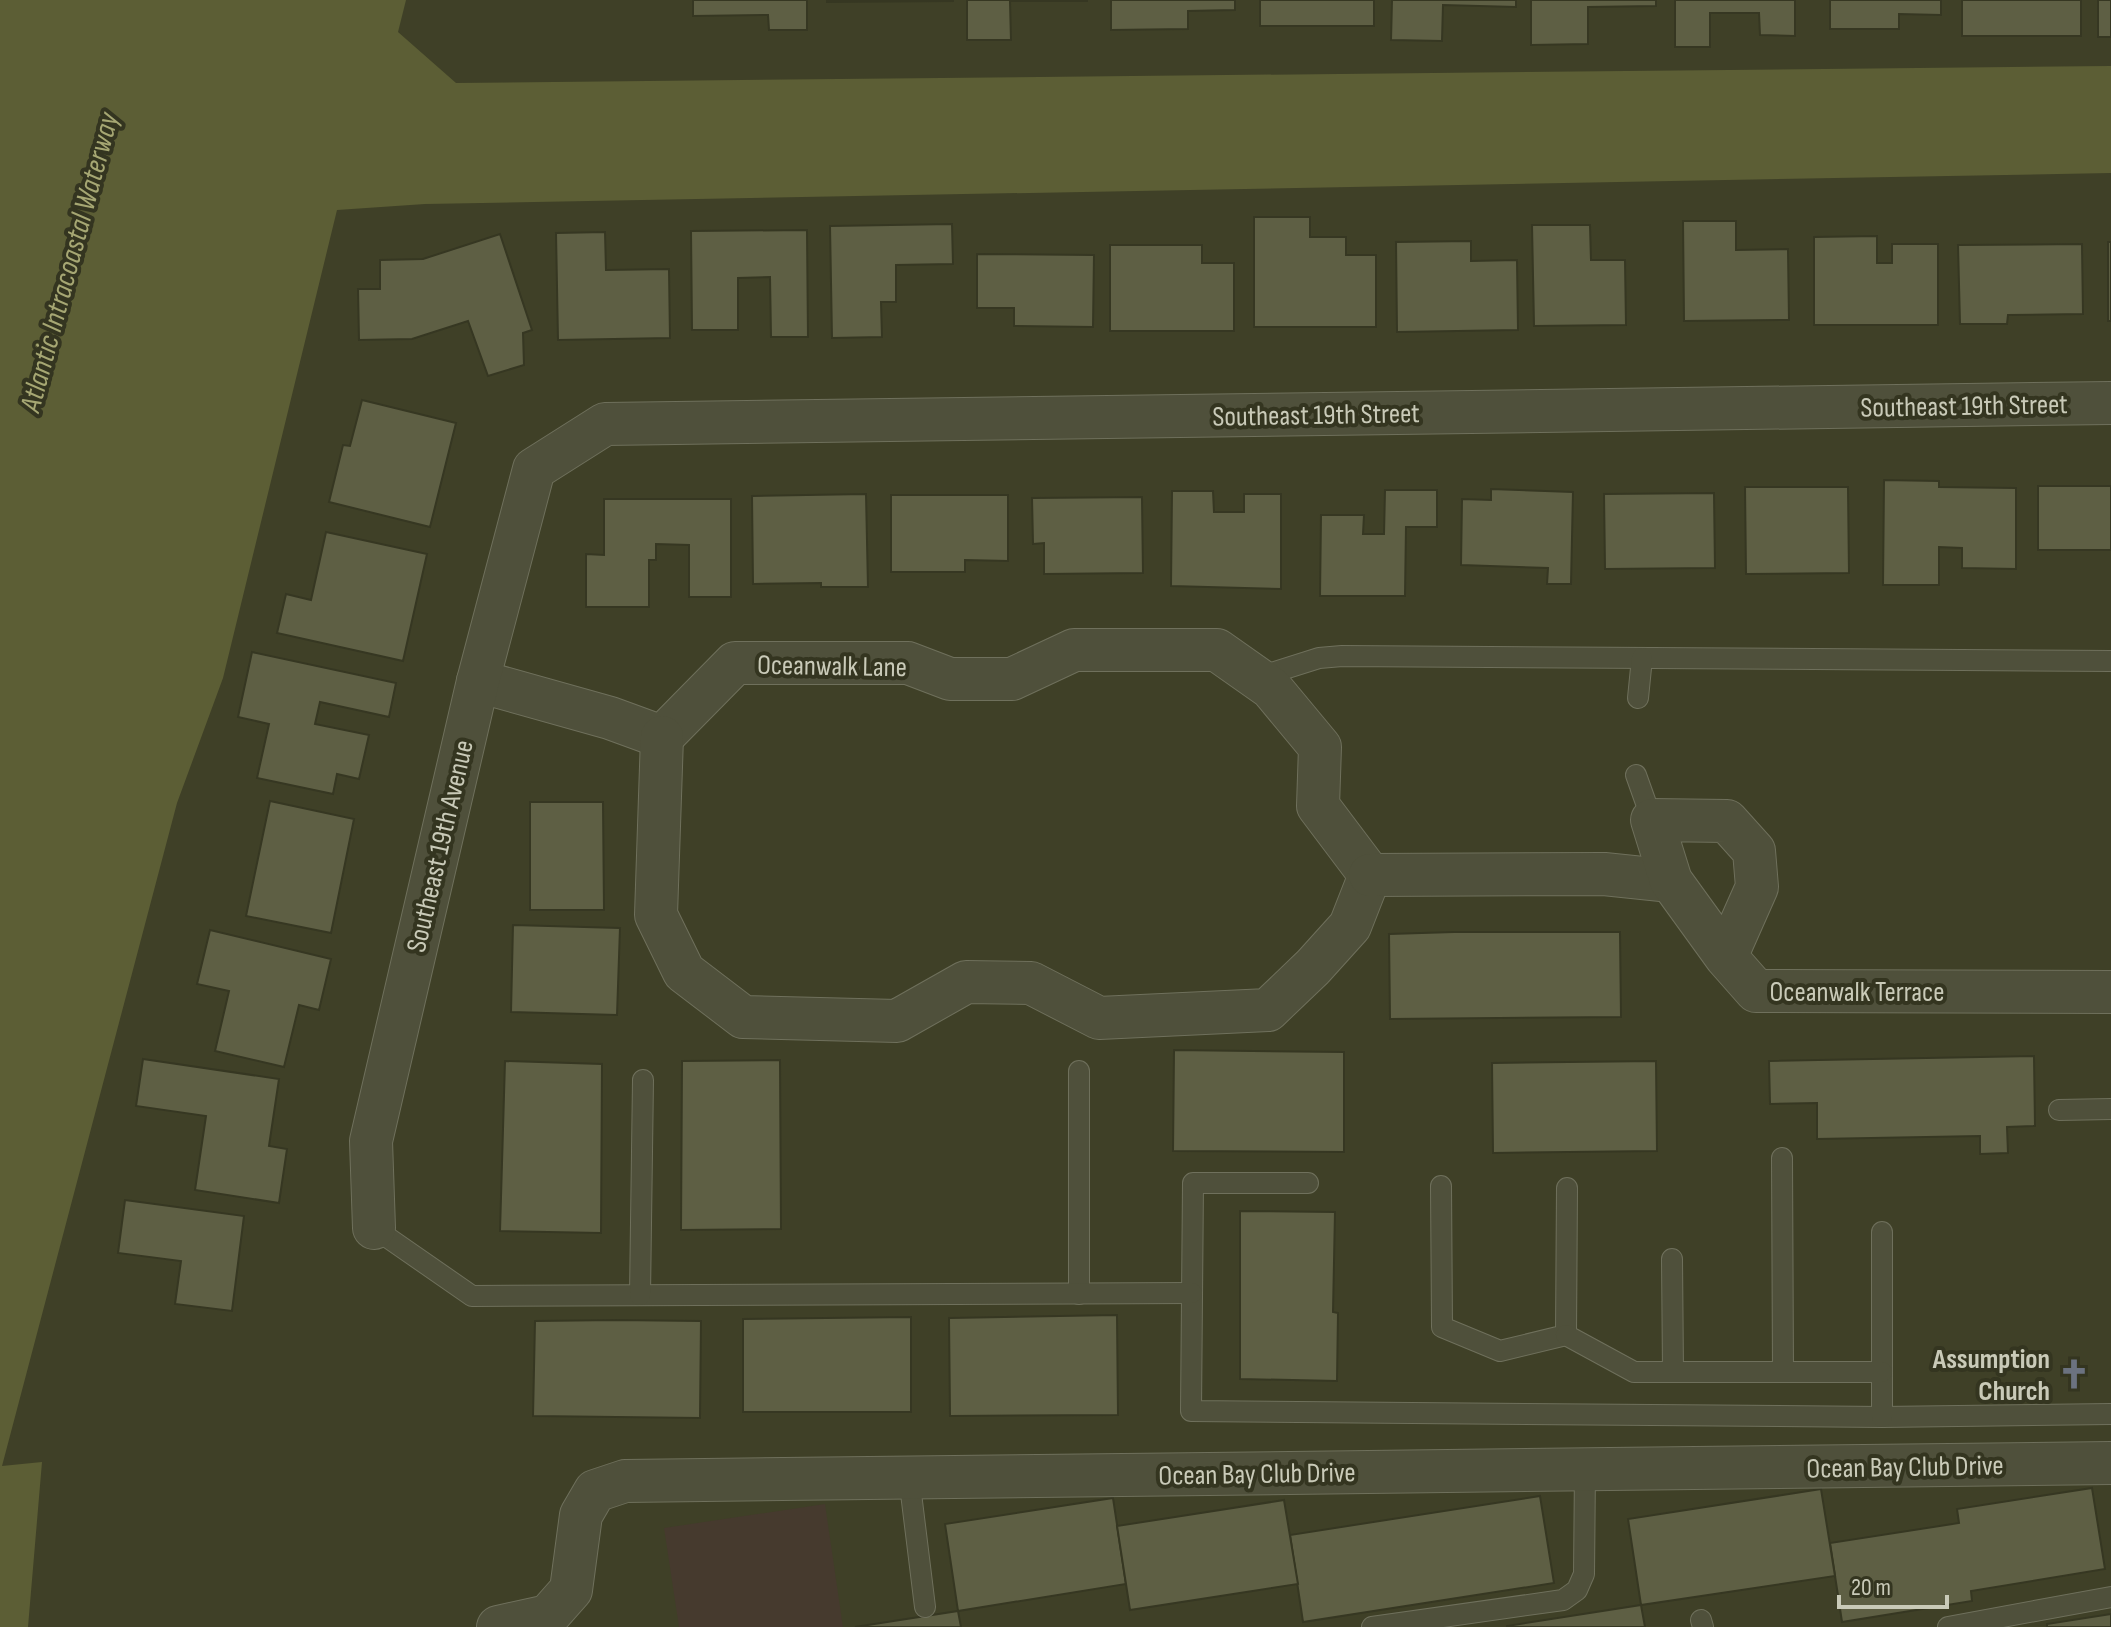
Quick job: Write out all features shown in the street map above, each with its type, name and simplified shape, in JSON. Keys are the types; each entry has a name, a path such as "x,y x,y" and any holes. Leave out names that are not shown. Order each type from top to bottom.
{"street":[{"name":"Southeast 19th Street","path":"534,469 605,424 2111,403"},
{"name":"Southeast 19th Avenue","path":"374,1228 371,1141 478,681 534,469"},
{"name":"Oceanwalk Lane","path":"662,737 735,663 908,663 950,679 1012,679 1074,650 1217,650 1271,688 1320,747 1318,806 1370,875"},
{"path":"478,681 610,718 662,737 656,915 684,972 743,1017 897,1021 966,982 1031,983 1099,1018 1268,1010 1350,926 1370,875 1604,874 1671,881"},
{"path":"1652,820 1727,821 1754,851 1757,887 1726,957"},
{"name":"Oceanwalk Terrace","path":"1652,820 1671,881 1726,957 1756,991 2111,992"},
{"name":"Ocean Bay Club Drive","path":"498,1627 548,1616 571,1590 581,1515 595,1491 625,1481 2111,1463"}],"lane":[{"path":"1256,678 1319,658 1342,656 2111,661"},
{"path":"1638,698 1642,658"},
{"path":"1636,775 1652,820"},
{"path":"1079,1071 1079,1294"},
{"path":"640,1295 643,1080"},
{"path":"2059,1110 2111,1109"},
{"path":"1782,1158 1783,1372"},
{"path":"1308,1183 1193,1183 1191,1411 1882,1417 2111,1414"},
{"path":"1441,1186 1442,1327 1500,1351 1566,1335 1634,1372 1882,1372"},
{"path":"1566,1335 1567,1188"},
{"path":"374,1228 472,1296 1192,1293"},
{"path":"1882,1232 1882,1417"},
{"path":"1672,1259 1673,1372"},
{"path":"1372,1627 1563,1600 1577,1590 1584,1574 1585,1469"},
{"path":"909,1477 925,1607"},
{"path":"1948,1627 2111,1597"}],"shaded area":[{"path":"825,1504 843,1627 679,1627 664,1528"}],"water":[{"name":"Atlantic Intracoastal Waterway","path":"0,0 406,0 398,32 456,83 2111,66 2111,173 425,204 337,210 223,678 177,803 2,1466 42,1462 28,1627 0,1627"}],"building":[{"path":"693,0 807,0 807,30 769,30 768,15 693,16"},
{"path":"953,0 953,1 827,2"},
{"path":"967,0 1087,1 1010,1 1011,40 967,40"},
{"path":"1111,0 1235,0 1235,10 1188,11 1188,29 1111,30"},
{"path":"1260,0 1374,0 1374,26 1260,26"},
{"path":"1392,0 1516,0 1516,7 1443,5 1442,41 1391,40"},
{"path":"1531,0 1656,0 1656,6 1588,7 1588,44 1531,45"},
{"path":"1675,0 1795,0 1795,36 1760,35 1759,13 1710,13 1710,47 1675,47"},
{"path":"1830,0 1941,0 1941,15 1899,14 1899,29 1830,29"},
{"path":"1962,0 2081,0 2081,36 1962,36"},
{"path":"2098,0 2111,0 2111,37 2098,37"},
{"path":"1254,217 1310,217 1310,237 1346,237 1346,255 1376,255 1376,327 1254,327"},
{"path":"1683,221 1736,221 1736,250 1788,249 1789,320 1684,321"},
{"path":"952,224 953,264 896,265 896,302 881,302 882,337 832,338 830,226"},
{"path":"1532,225 1590,225 1591,260 1625,260 1626,325 1534,326"},
{"path":"807,230 808,337 771,337 770,277 738,278 738,330 692,330 691,231"},
{"path":"605,232 606,270 669,269 670,338 558,340 556,233"},
{"path":"500,234 532,330 523,333 524,365 488,376 468,321 412,339 359,340 358,289 380,289 380,260 423,259"},
{"path":"1877,236 1877,263 1892,263 1892,244 1938,244 1938,325 1814,325 1814,237"},
{"path":"1471,241 1471,261 1517,260 1518,330 1397,332 1396,242"},
{"path":"2108,242 2111,242 2111,321 2108,321"},
{"path":"2082,244 2083,314 2008,315 2007,324 1960,324 1958,245"},
{"path":"1110,245 1202,245 1202,263 1234,263 1234,331 1110,331"},
{"path":"977,254 1094,255 1093,327 1014,326 1014,308 977,308"},
{"path":"362,400 456,423 430,527 329,502 343,445 350,446"},
{"path":"1884,480 1939,481 1939,487 2016,488 2016,569 1962,568 1962,548 1939,547 1939,585 1883,585"},
{"path":"2038,486 2111,486 2111,550 2038,550"},
{"path":"1745,487 1848,487 1849,573 1746,574"},
{"path":"1491,489 1573,492 1571,584 1547,584 1548,568 1461,565 1462,499 1491,500"},
{"path":"1385,490 1437,490 1437,527 1406,527 1405,596 1320,596 1321,515 1364,515 1363,534 1384,534"},
{"path":"1172,491 1213,491 1214,512 1244,512 1244,494 1281,494 1281,589 1171,586"},
{"path":"1714,493 1715,568 1605,569 1604,494"},
{"path":"866,494 868,587 821,587 821,583 753,584 752,496"},
{"path":"891,495 1008,495 1008,561 965,560 965,572 891,572"},
{"path":"1142,497 1143,573 1044,574 1044,543 1033,544 1032,498"},
{"path":"604,499 731,499 731,597 689,597 689,545 656,544 656,560 649,560 649,607 586,607 586,554 604,555"},
{"path":"326,532 427,554 403,661 277,633 286,594 311,600"},
{"path":"252,652 396,683 389,717 320,702 315,724 369,735 359,779 337,774 333,794 257,778 269,724 238,717"},
{"path":"270,801 354,819 331,933 246,916"},
{"path":"530,802 603,802 604,910 530,910"},
{"path":"513,925 620,928 617,1015 511,1012"},
{"path":"210,930 331,959 319,1010 299,1005 284,1067 215,1051 229,991 197,984"},
{"path":"1620,932 1621,1017 1390,1019 1389,934"},
{"path":"1174,1050 1344,1052 1344,1152 1173,1151"},
{"path":"2034,1056 2035,1126 2007,1127 2008,1153 1980,1154 1980,1136 1817,1139 1817,1103 1770,1104 1769,1061"},
{"path":"143,1059 279,1079 269,1146 287,1149 279,1203 195,1190 206,1116 136,1106"},
{"path":"780,1060 781,1229 681,1230 682,1061"},
{"path":"505,1061 602,1064 601,1233 500,1231"},
{"path":"1656,1061 1657,1151 1493,1153 1492,1063"},
{"path":"125,1200 244,1216 232,1311 175,1304 181,1261 118,1253"},
{"path":"1240,1211 1335,1212 1333,1312 1338,1313 1337,1381 1240,1379"},
{"path":"1117,1315 1118,1415 950,1416 949,1318"},
{"path":"911,1317 911,1412 743,1412 743,1319"},
{"path":"535,1321 701,1321 700,1418 533,1416"},
{"path":"2092,1488 2105,1569 1971,1591 1972,1601 1842,1622 1830,1543 1959,1523 1957,1509"},
{"path":"1821,1489 1835,1576 1641,1605 1628,1519"},
{"path":"1540,1496 1554,1583 1303,1622 1290,1535"},
{"path":"1113,1498 1126,1584 958,1611 945,1524"},
{"path":"1284,1500 1298,1584 1130,1610 1117,1526"},
{"path":"1641,1605 1645,1627 1507,1627 1507,1626"},
{"path":"958,1611 961,1627 855,1627"},
{"path":"2111,1614 2111,1627 2047,1627 2047,1624"}],"place":[{"name":"Assumption Church","path":"2074,1374"}]}
